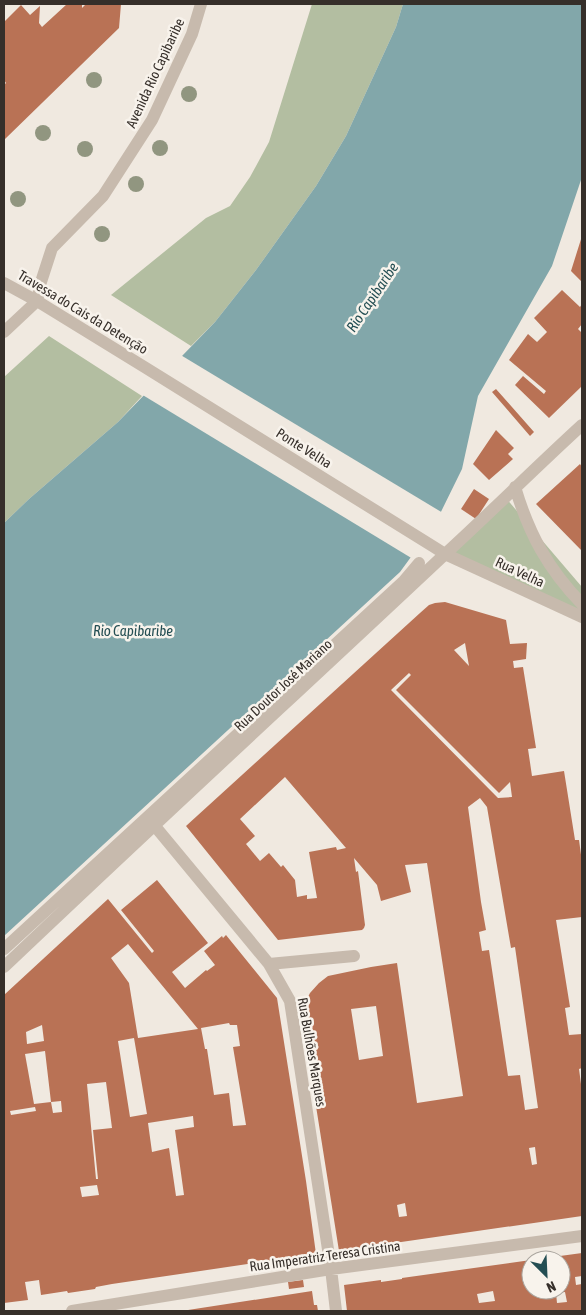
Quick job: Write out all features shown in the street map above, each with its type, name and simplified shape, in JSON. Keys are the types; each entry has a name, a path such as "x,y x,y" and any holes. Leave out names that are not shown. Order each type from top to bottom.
{"street":[{"name":"Avenida Rio Capibaribe","path":"37,301 52,248 104,196 152,120 192,34 201,4"},
{"name":"Travessa do Cais da Detenção","path":"4,283 37,301 146,368"},
{"path":"4,332 37,301"},
{"name":"Ponte Velha","path":"146,368 445,554"},
{"name":"Rua Doutor José Mariano","path":"4,967 582,425"},
{"path":"515,487 526,522 538,547 553,570 582,604"},
{"name":"Rua Velha","path":"445,554 582,617"},
{"path":"4,949 403,582 419,563"},
{"name":"Rua Bulhões Marques","path":"154,825 269,964 290,1001 336,1311"},
{"path":"269,964 354,956"},
{"name":"Rua Imperatriz Teresa Cristina","path":"72,1311 331,1269 582,1236"}],"green space":[{"path":"312,4 403,4 396,27 346,136 316,186 256,270 215,322 191,346 111,295 206,218 230,206 250,177 269,142"},
{"path":"49,336 142,396 118,422 4,523 4,377"},
{"path":"505,497 582,587 582,611 446,554"}],"water":[{"name":"Rio Capibaribe","path":"403,4 582,4 582,177 552,266 478,396 462,469 435,524 400,572 4,936 4,523 118,422 215,322 256,270 316,186 346,136 396,27"}],"pier":[{"path":"179,354 443,513 437,525 413,559 141,394"}],"building":[{"path":"67,4 82,4 82,8 86,4 121,4 119,28 4,140 4,85 6,83 4,80 4,22 21,5 30,15 40,6 39,23 42,27"},
{"path":"582,236 582,282 571,271"},
{"path":"562,290 580,307 582,304 582,324 578,329 582,333 582,386 549,418 515,385 523,376 544,394 546,391 509,360 528,334 537,342 547,332 534,318"},
{"path":"496,389 534,432 530,436 492,392"},
{"path":"496,430 514,448 508,454 513,459 489,480 473,464"},
{"path":"580,464 582,467 582,551 536,504"},
{"path":"474,489 489,499 476,519 461,509"},
{"path":"445,602 506,620 510,644 527,643 526,659 513,661 514,668 523,667 536,748 528,749 532,776 564,771 575,840 579,840 582,862 582,917 556,920 570,1007 565,1008 569,1035 582,1034 582,1068 579,1069 582,1084 582,1216 339,1251 302,1018 304,1005 310,993 328,976 397,963 417,1103 463,1096 427,863 405,865 411,892 381,901 377,885 354,858 356,872 358,871 364,928 362,930 278,940 186,826 420,613 429,605","holes":["465,643 469,666 454,650","409,673 411,675 396,690 499,793 510,782 512,797 498,798 391,690","285,777 346,848 337,850 336,847 309,852 317,898 307,899 307,895 297,897 295,880 283,865 281,867 269,853 260,861 246,844 255,836 240,819","480,798 487,807 511,948 515,947 538,1108 525,1110 520,1075 508,1076 489,950 482,951 479,932 486,930 468,807","376,1006 383,1056 359,1060 351,1009","535,1147 537,1164 532,1165 529,1148","405,1203 407,1216 399,1217 397,1205"]},
{"path":"157,880 208,943 172,972 185,988 206,970 215,965 204,951 222,936 223,938 226,935 277,998 316,1254 112,1284 68,1293 67,1291 41,1295 39,1280 25,1282 28,1300 4,1303 4,995 108,899 152,953 154,951 121,910","holes":["128,944 198,1029 138,1038 129,983 111,958","229,1023 230,1025 237,1025 240,1046 233,1047 246,1125 233,1126 229,1093 214,1095 207,1049 205,1049 201,1028","42,1025 44,1041 27,1044 26,1032","134,1038 147,1114 130,1117 118,1041","45,1051 51,1102 34,1104 25,1054","106,1082 112,1128 93,1130 98,1179 96,1179 87,1084","61,1101 62,1112 53,1113 51,1102","35,1107 36,1111 11,1115 10,1111","193,1116 194,1127 175,1130 184,1195 176,1196 169,1148 152,1152 148,1123","97,1185 99,1195 82,1197 80,1187"]},
{"path":"582,1253 582,1276 575,1277 576,1285 582,1284 582,1311 347,1311 344,1285 521,1261 521,1300 557,1300 557,1303 567,1302 567,1300 571,1300 571,1254","holes":["493,1291 495,1301 479,1303 477,1294"]},
{"path":"303,1280 304,1287 289,1289 288,1282"},
{"path":"312,1291 314,1305 317,1305 318,1311 188,1311 188,1310"}]}
